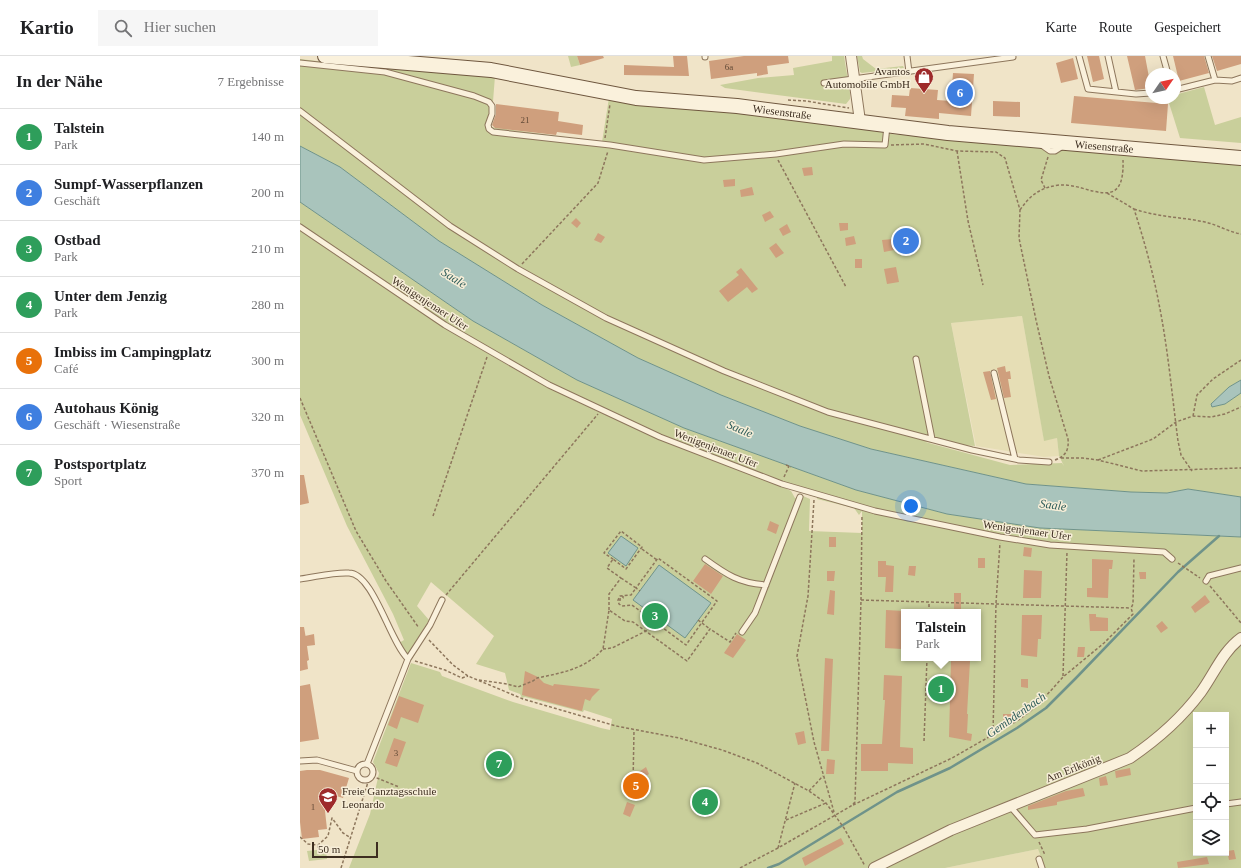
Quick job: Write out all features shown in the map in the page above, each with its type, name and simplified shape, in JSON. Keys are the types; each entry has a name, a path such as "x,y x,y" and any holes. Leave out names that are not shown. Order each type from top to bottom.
{"street":[{"name":"Wiesenstraße","path":"325,56 354,57 491,70 554,81 611,94 663,101 737,106 948,133 1241,158"},
{"path":"851,56 860,121"},
{"name":"Am Erlkönig","path":"874,868 951,830 1130,758 1171,728 1186,711 1230,649 1241,638"}],"lane":[{"path":"907,56 909,72"},
{"path":"1079,56 1088,89 1136,94 1145,93"},
{"path":"1108,56 1116,92"},
{"path":"1163,56 1166,68"},
{"path":"1208,56 1215,80"},
{"path":"824,83 1013,57"},
{"path":"300,63 385,72 474,96 489,102 492,106 492,114 488,125 489,129 493,132 603,145 704,160 776,154 844,144 885,145 887,125"},
{"path":"1181,88 1215,80 1232,81 1241,78"},
{"path":"300,111 450,226 518,269 606,318 724,371 828,412 972,450 1015,459 1049,462"},
{"path":"1036,140 1044,148 1050,151 1061,148 1066,142"},
{"name":"Wenigenjenaer Ufer","path":"300,227 402,297 489,351 549,385 666,440 782,484 901,517 1000,537 1068,546 1164,552 1172,559"},
{"path":"916,359 932,439"},
{"path":"994,373 1015,459"},
{"path":"742,632 755,613 800,497"},
{"path":"705,559 728,576 749,584 766,586"},
{"path":"1206,581 1210,576 1241,568"},
{"path":"300,580 350,572 362,577 369,587 398,648 408,659"},
{"path":"367,764 408,659 424,634 442,600"},
{"path":"300,761 317,760 357,771 361,779 371,777 372,768 367,764"},
{"path":"357,771 360,766 367,764"},
{"path":"1229,804 1241,802"},
{"path":"1010,806 1035,835 1087,829 1193,809"},
{"path":"1039,859 1042,868"}],"path":[{"path":"603,145 611,94"},
{"path":"885,145 924,144 957,151 996,152 1005,158 1020,210 1019,238 1036,320 1068,439 1068,450 1061,458"},
{"path":"518,269 598,183 610,146"},
{"path":"1020,210 1028,198 1036,192 1060,185 1096,193 1107,193 1114,190 1122,179 1124,147"},
{"path":"957,151 968,221 983,285"},
{"path":"1046,188 1041,180 1050,151"},
{"path":"776,154 846,287"},
{"path":"1107,193 1134,209 1152,215 1183,217 1208,223 1241,234"},
{"path":"1134,209 1148,257 1159,304 1167,346 1181,455 1192,471"},
{"path":"433,516 489,351"},
{"path":"1192,416 1197,395 1213,379 1241,360"},
{"path":"300,398 356,531 386,582 424,634 453,665 468,676 538,704 581,717 634,730 679,738 722,750 758,763 809,791 826,803 844,828 866,868"},
{"path":"1098,460 1153,439 1176,422 1192,416 1211,417 1225,414 1241,407"},
{"path":"442,600 601,410"},
{"path":"1049,462 1061,458 1083,458 1098,460 1142,471 1192,471 1241,468"},
{"path":"782,484 790,466 786,465"},
{"path":"814,494 808,596 797,656 814,742 836,816"},
{"path":"851,806 854,802 861,600 861,518 863,509"},
{"path":"642,548 626,569 614,558 604,553 620,531 642,548 657,560 658,558 717,601 686,645 632,605 622,606 619,604 618,600 620,596 631,595 657,560"},
{"path":"993,734 996,603 1000,537"},
{"path":"1063,677 1068,546"},
{"path":"740,868 836,816 851,806 865,801 952,758 1036,707 1063,677 1104,643 1133,614 1131,608 1133,604 1134,550"},
{"path":"614,558 607,568 640,591"},
{"path":"1182,567 1206,581 1241,623"},
{"path":"603,649 609,610 609,594 621,578"},
{"path":"620,601 620,598 623,598 623,596"},
{"path":"861,600 1131,608"},
{"path":"928,609 929,602"},
{"path":"609,610 625,621 633,622 687,661 710,629"},
{"path":"477,680 507,684 518,688 537,678 570,671 582,666 603,649 612,648 646,631 657,618"},
{"path":"698,620 730,642 738,629 742,632"},
{"path":"408,659 446,670 462,678 468,676"},
{"path":"924,741 927,661"},
{"path":"633,785 634,730"},
{"path":"809,791 823,776"},
{"path":"341,868 371,777 399,787"},
{"path":"778,848 795,783"},
{"path":"786,820 826,803"},
{"path":"300,837 308,844 318,845 328,836 332,818 343,833 351,838"},
{"path":"1035,835 1041,844 1045,856"},
{"path":"318,845 318,850"}],"shaded area":[{"path":"1022,316 1044,440 1057,438 1059,456 1044,457 976,446 951,323"},
{"path":"1038,849 1045,868 945,868"}],"green space":[{"path":"568,56 577,56 580,65 571,67"},
{"path":"832,56 844,56 850,93 850,99 846,104 725,88 720,85 758,78 794,75 793,68 832,61"},
{"path":"857,56 862,56 863,59 876,69 903,66 904,68 862,73 860,72"},
{"path":"300,59 350,65 495,76 491,127 602,142 609,98 783,116 891,134 1241,163 1241,380 1229,387 1211,404 1212,407 1225,404 1241,393 1241,497 1188,489 1167,493 1131,492 1026,484 871,449 800,426 721,395 638,358 542,305 439,241 340,167 300,146","holes":["1022,316 1044,441 1057,438 1059,456 1064,466 1062,463 1010,465 925,442 975,446 951,323"]},
{"path":"1204,87 1215,125 1241,117 1241,143 1180,138 1169,104 1181,104 1181,93"},
{"path":"300,202 473,321 577,380 684,428 856,490 947,514 1040,528 1241,537 1241,868 1045,868 1038,849 945,868 349,868 370,814 379,773 373,762 411,663 440,672 442,676 513,702 601,728 610,730 612,719 584,710 583,712 525,697 522,698 520,694 509,690 505,673 476,664 494,636 431,582 417,606 429,620 408,654 404,653 399,643 404,640 393,614 347,526 300,415 300,230 360,272 452,332 548,387 634,428 781,486 791,491 795,498 803,496 810,499 809,531 862,533 862,511 859,515 854,508 817,499 819,493 782,482 660,435 550,383 447,323 300,224"},
{"path":"326,849 327,859 309,861 307,851"}],"water":[{"name":"Saale","path":"300,146 340,167 439,241 542,305 638,358 721,395 800,426 871,449 1026,484 1131,492 1167,493 1188,489 1241,497 1241,537 1040,528 947,514 856,490 684,428 577,380 473,321 300,202"},
{"path":"1241,380 1241,393 1225,404 1212,407 1211,404 1229,387"},
{"path":"621,536 638,548 626,566 608,553"},
{"path":"659,565 711,603 685,638 633,600"}],"building":[{"path":"577,56 603,56 604,58 580,65"},
{"path":"673,56 687,56 689,76 624,75 624,65 674,67"},
{"path":"744,56 788,56 789,63 767,66 768,74 757,76 757,73 711,79 709,61"},
{"path":"1087,56 1099,56 1104,79 1093,82"},
{"path":"1127,56 1145,56 1147,68 1145,68 1145,89 1135,90"},
{"path":"1173,56 1204,56 1209,73 1181,80 1181,68 1176,68"},
{"path":"1212,56 1241,56 1241,64 1217,71"},
{"path":"1073,58 1078,79 1061,83 1056,63"},
{"path":"953,73 974,74 971,116 939,113 939,119 905,116 906,108 891,107 892,95 909,96 910,88 938,90 937,100 951,101"},
{"path":"1074,96 1145,102 1145,104 1168,104 1166,131 1071,123"},
{"path":"993,101 1020,102 1020,117 993,116"},
{"path":"496,104 559,112 558,121 583,125 582,135 557,132 556,135 495,128 492,125 496,114"},
{"path":"812,167 813,175 804,176 802,168"},
{"path":"735,179 735,186 724,187 723,180"},
{"path":"752,187 754,195 741,197 740,190"},
{"path":"770,211 774,217 765,222 762,215"},
{"path":"576,218 581,223 577,228 571,223"},
{"path":"839,223 848,223 848,230 840,231"},
{"path":"787,224 791,232 783,236 779,229"},
{"path":"598,233 605,237 601,243 594,240"},
{"path":"854,236 856,244 846,246 845,238"},
{"path":"893,239 894,250 884,252 882,240"},
{"path":"776,243 784,253 776,258 769,248"},
{"path":"855,259 862,259 862,268 855,268"},
{"path":"896,267 899,282 887,284 884,269"},
{"path":"741,268 758,289 752,293 747,287 728,302 719,291 739,275 736,272"},
{"path":"1005,366 1006,372 1010,371 1011,379 1008,379 1011,397 1004,398 997,368"},
{"path":"990,371 996,399 991,400 983,372"},
{"path":"300,475 304,475 309,503 300,505"},
{"path":"770,521 779,525 776,534 767,530"},
{"path":"829,537 836,537 836,547 829,547"},
{"path":"1024,547 1032,548 1031,557 1023,556"},
{"path":"978,558 985,558 985,568 978,568"},
{"path":"1092,559 1113,560 1112,569 1109,569 1108,598 1087,597 1087,588 1092,588"},
{"path":"878,561 886,561 886,565 894,566 893,592 885,592 886,577 878,577"},
{"path":"705,564 723,576 711,594 693,581"},
{"path":"909,566 916,566 915,576 908,575"},
{"path":"1024,570 1042,571 1041,598 1023,598"},
{"path":"827,571 835,571 834,581 827,581"},
{"path":"1139,572 1146,572 1146,579 1140,579"},
{"path":"830,590 835,591 834,615 827,614"},
{"path":"954,593 961,593 961,609 954,609"},
{"path":"1205,595 1210,602 1195,613 1191,607"},
{"path":"886,610 901,611 901,649 885,648"},
{"path":"1089,614 1096,614 1096,617 1108,618 1108,631 1090,631"},
{"path":"1022,615 1042,615 1041,639 1038,639 1037,657 1021,655"},
{"path":"1162,621 1168,628 1161,633 1156,626"},
{"path":"300,627 304,627 305,636 314,634 315,645 307,646 309,660 307,661 308,669 300,671"},
{"path":"737,634 746,640 733,658 724,653"},
{"path":"1078,647 1085,647 1084,657 1077,657"},
{"path":"825,658 833,659 829,751 821,751"},
{"path":"951,661 970,661 967,733 972,734 971,741 949,737"},
{"path":"525,671 538,677 544,683 553,686 554,684 600,689 590,701 585,699 582,711 522,695"},
{"path":"884,675 902,676 900,747 913,748 913,764 888,763 888,771 861,771 861,744 882,744 885,700 883,700"},
{"path":"1021,679 1028,679 1028,688 1021,687"},
{"path":"310,684 319,739 300,742 300,686"},
{"path":"399,696 424,705 418,723 401,717 397,729 388,725"},
{"path":"1003,714 1012,714 1011,721 1003,720"},
{"path":"804,731 806,743 798,745 795,733"},
{"path":"394,738 406,742 397,767 385,763"},
{"path":"827,759 835,760 834,774 826,774"},
{"path":"646,767 649,774 640,780 636,774"},
{"path":"1130,768 1131,775 1116,778 1115,771"},
{"path":"320,770 349,778 343,798 330,794 325,811 327,829 318,830 319,837 302,839 300,822 300,771"},
{"path":"1106,776 1108,785 1100,786 1099,778"},
{"path":"1083,788 1085,796 1057,802 1057,805 1028,810 1028,806 1066,791"},
{"path":"627,802 635,805 630,817 623,814"},
{"path":"841,838 844,844 805,866 802,858"},
{"path":"1234,850 1236,859 1229,860 1229,851"},
{"path":"1207,857 1209,864 1178,868 1177,862"}],"waterway":[{"name":"Gembdenbach","path":"768,868 779,864 897,792 950,768 1017,728 1046,708 1178,572 1219,536"}],"place":[{"name":"Autohaus König","path":"960,93"},
{"name":"Avantos Automobile GmbH","path":"924,94"},
{"name":"Sumpf-Wasserpflanzen","path":"906,241"},
{"name":"Ostbad","path":"655,616"},
{"name":"Talstein","path":"941,689"},
{"name":"Postsportplatz","path":"499,764"},
{"name":"Imbiss im Campingplatz","path":"636,786"},
{"name":"Unter dem Jenzig","path":"705,802"},
{"name":"Freie Ganztagsschule Leonardo","path":"328,814"}]}
